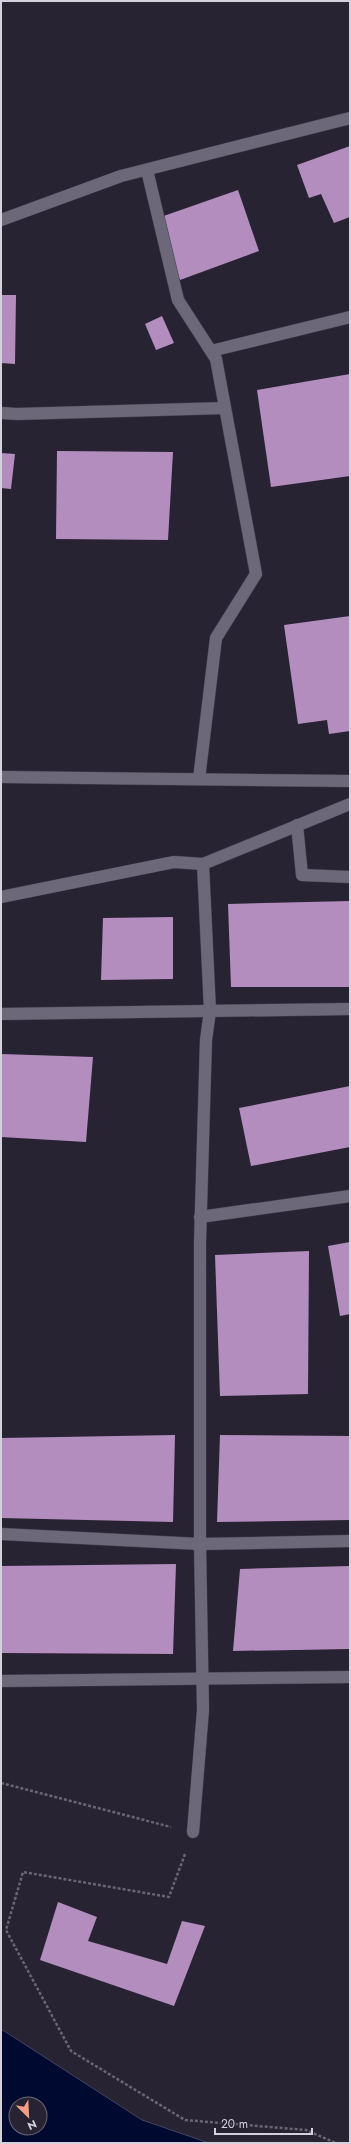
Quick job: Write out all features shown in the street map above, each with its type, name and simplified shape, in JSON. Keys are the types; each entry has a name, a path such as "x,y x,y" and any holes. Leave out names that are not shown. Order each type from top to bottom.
{"street":[{"path":"1,220 121,176 350,118"},
{"path":"147,170 178,300 216,359 256,574 216,638 199,779"},
{"path":"211,351 350,317"},
{"path":"1,413 225,408"},
{"path":"1,776 350,781"},
{"path":"1,897 174,862 203,864 350,804"},
{"path":"297,825 302,875 350,877"},
{"path":"193,1832 203,1710 200,1544 200,1217 206,1040 210,1011 203,864"},
{"path":"1,1014 350,1009"},
{"path":"200,1217 350,1196"},
{"path":"1,1534 200,1544 350,1541"},
{"path":"1,1681 350,1677"}],"path":[{"path":"1,1783 193,1832 169,1897 23,1872 6,1930 71,2051 185,2120 306,2130 336,2143"}],"water":[{"path":"1,2029 142,2120 209,2143 1,2143"}],"building":[{"path":"350,146 350,217 334,223 321,194 309,198 297,165"},
{"path":"238,190 259,251 180,280 155,219"},
{"path":"1,295 16,295 15,364 1,363"},
{"path":"162,316 174,343 156,350 145,324"},
{"path":"350,374 350,476 271,487 257,390"},
{"path":"57,451 173,452 168,540 56,539"},
{"path":"1,453 15,454 11,489 1,488"},
{"path":"350,616 350,731 329,734 327,720 298,724 284,625"},
{"path":"350,901 350,987 231,987 228,904"},
{"path":"173,917 173,979 101,980 103,918"},
{"path":"1,1054 93,1057 86,1142 1,1137"},
{"path":"350,1086 350,1147 251,1166 239,1108"},
{"path":"350,1242 350,1314 340,1316 328,1246"},
{"path":"309,1251 308,1394 220,1396 215,1255"},
{"path":"175,1435 173,1522 1,1518 1,1438"},
{"path":"220,1435 350,1436 350,1520 217,1522"},
{"path":"176,1564 173,1654 1,1653 1,1566"},
{"path":"350,1566 350,1649 233,1651 240,1569"},
{"path":"58,1902 97,1917 88,1941 167,1964 182,1921 205,1926 174,2006 40,1960"}]}
